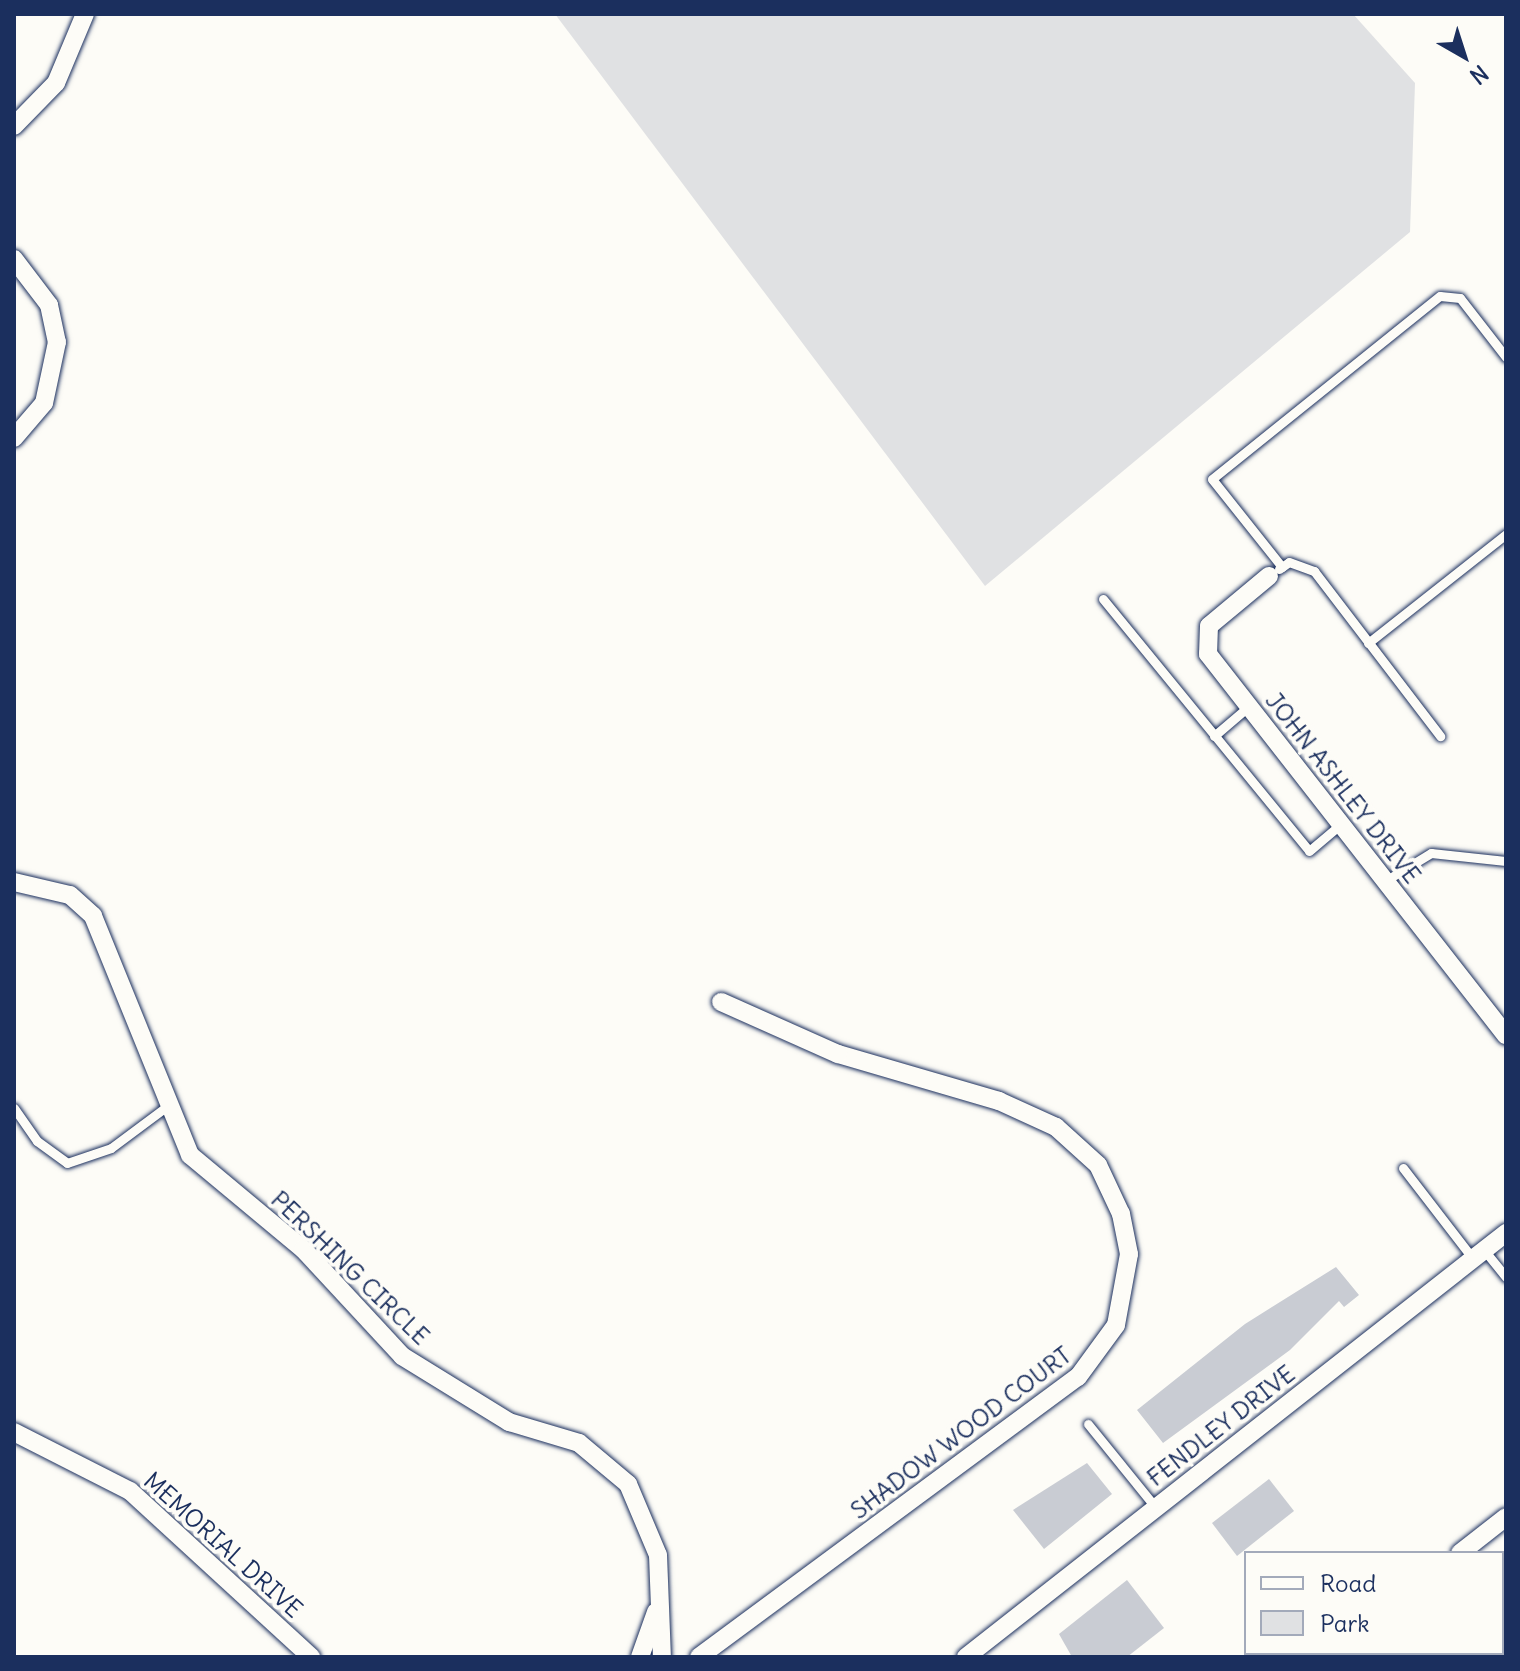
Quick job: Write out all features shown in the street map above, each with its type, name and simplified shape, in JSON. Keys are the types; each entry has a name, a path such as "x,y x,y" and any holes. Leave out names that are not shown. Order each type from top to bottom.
{"street":[{"path":"14,126 56,83 85,14"},
{"path":"14,259 49,305 54,372 44,403 14,438"},
{"name":"JOHN ASHLEY DRIVE","path":"1276,572 1206,634 1208,654 1506,1036"},
{"name":"PERSHING CIRCLE","path":"14,882 70,895 93,916 166,1107 190,1155 303,1249 402,1356 509,1422 579,1443 605,1459 645,1516 662,1590 662,1657"},
{"name":"SHADOW WOOD COURT","path":"705,1655 1078,1377 1116,1325 1129,1254 1121,1214 1098,1165 1056,1127 999,1101 838,1054 721,1002"},
{"name":"FENDLEY DRIVE","path":"970,1656 1506,1233"},
{"name":"MEMORIAL DRIVE","path":"14,1432 130,1491 311,1657"},
{"path":"1463,1551 1506,1517"},
{"path":"640,1657 662,1590"}],"lane":[{"path":"1440,736 1314,571 1303,564 1276,572 1212,479 1440,296 1460,298 1506,357"},
{"path":"1368,643 1506,534"},
{"path":"1103,599 1309,851 1341,824"},
{"path":"1214,736 1249,706"},
{"path":"1385,881 1431,853 1506,861"},
{"path":"14,1108 37,1141 67,1163 111,1148 166,1107"},
{"path":"1403,1168 1479,1255 1506,1277"},
{"path":"1088,1424 1156,1508"}],"green space":[{"path":"555,14 1353,14 1415,83 1410,232 985,586"}],"building":[{"path":"1336,1267 1359,1295 1344,1307 1339,1301 1290,1350 1163,1443 1137,1410 1245,1324"},
{"path":"1087,1463 1112,1494 1044,1549 1013,1510"},
{"path":"1269,1479 1294,1511 1237,1556 1212,1523"},
{"path":"1127,1580 1164,1628 1127,1657 1072,1657 1059,1634"}]}
